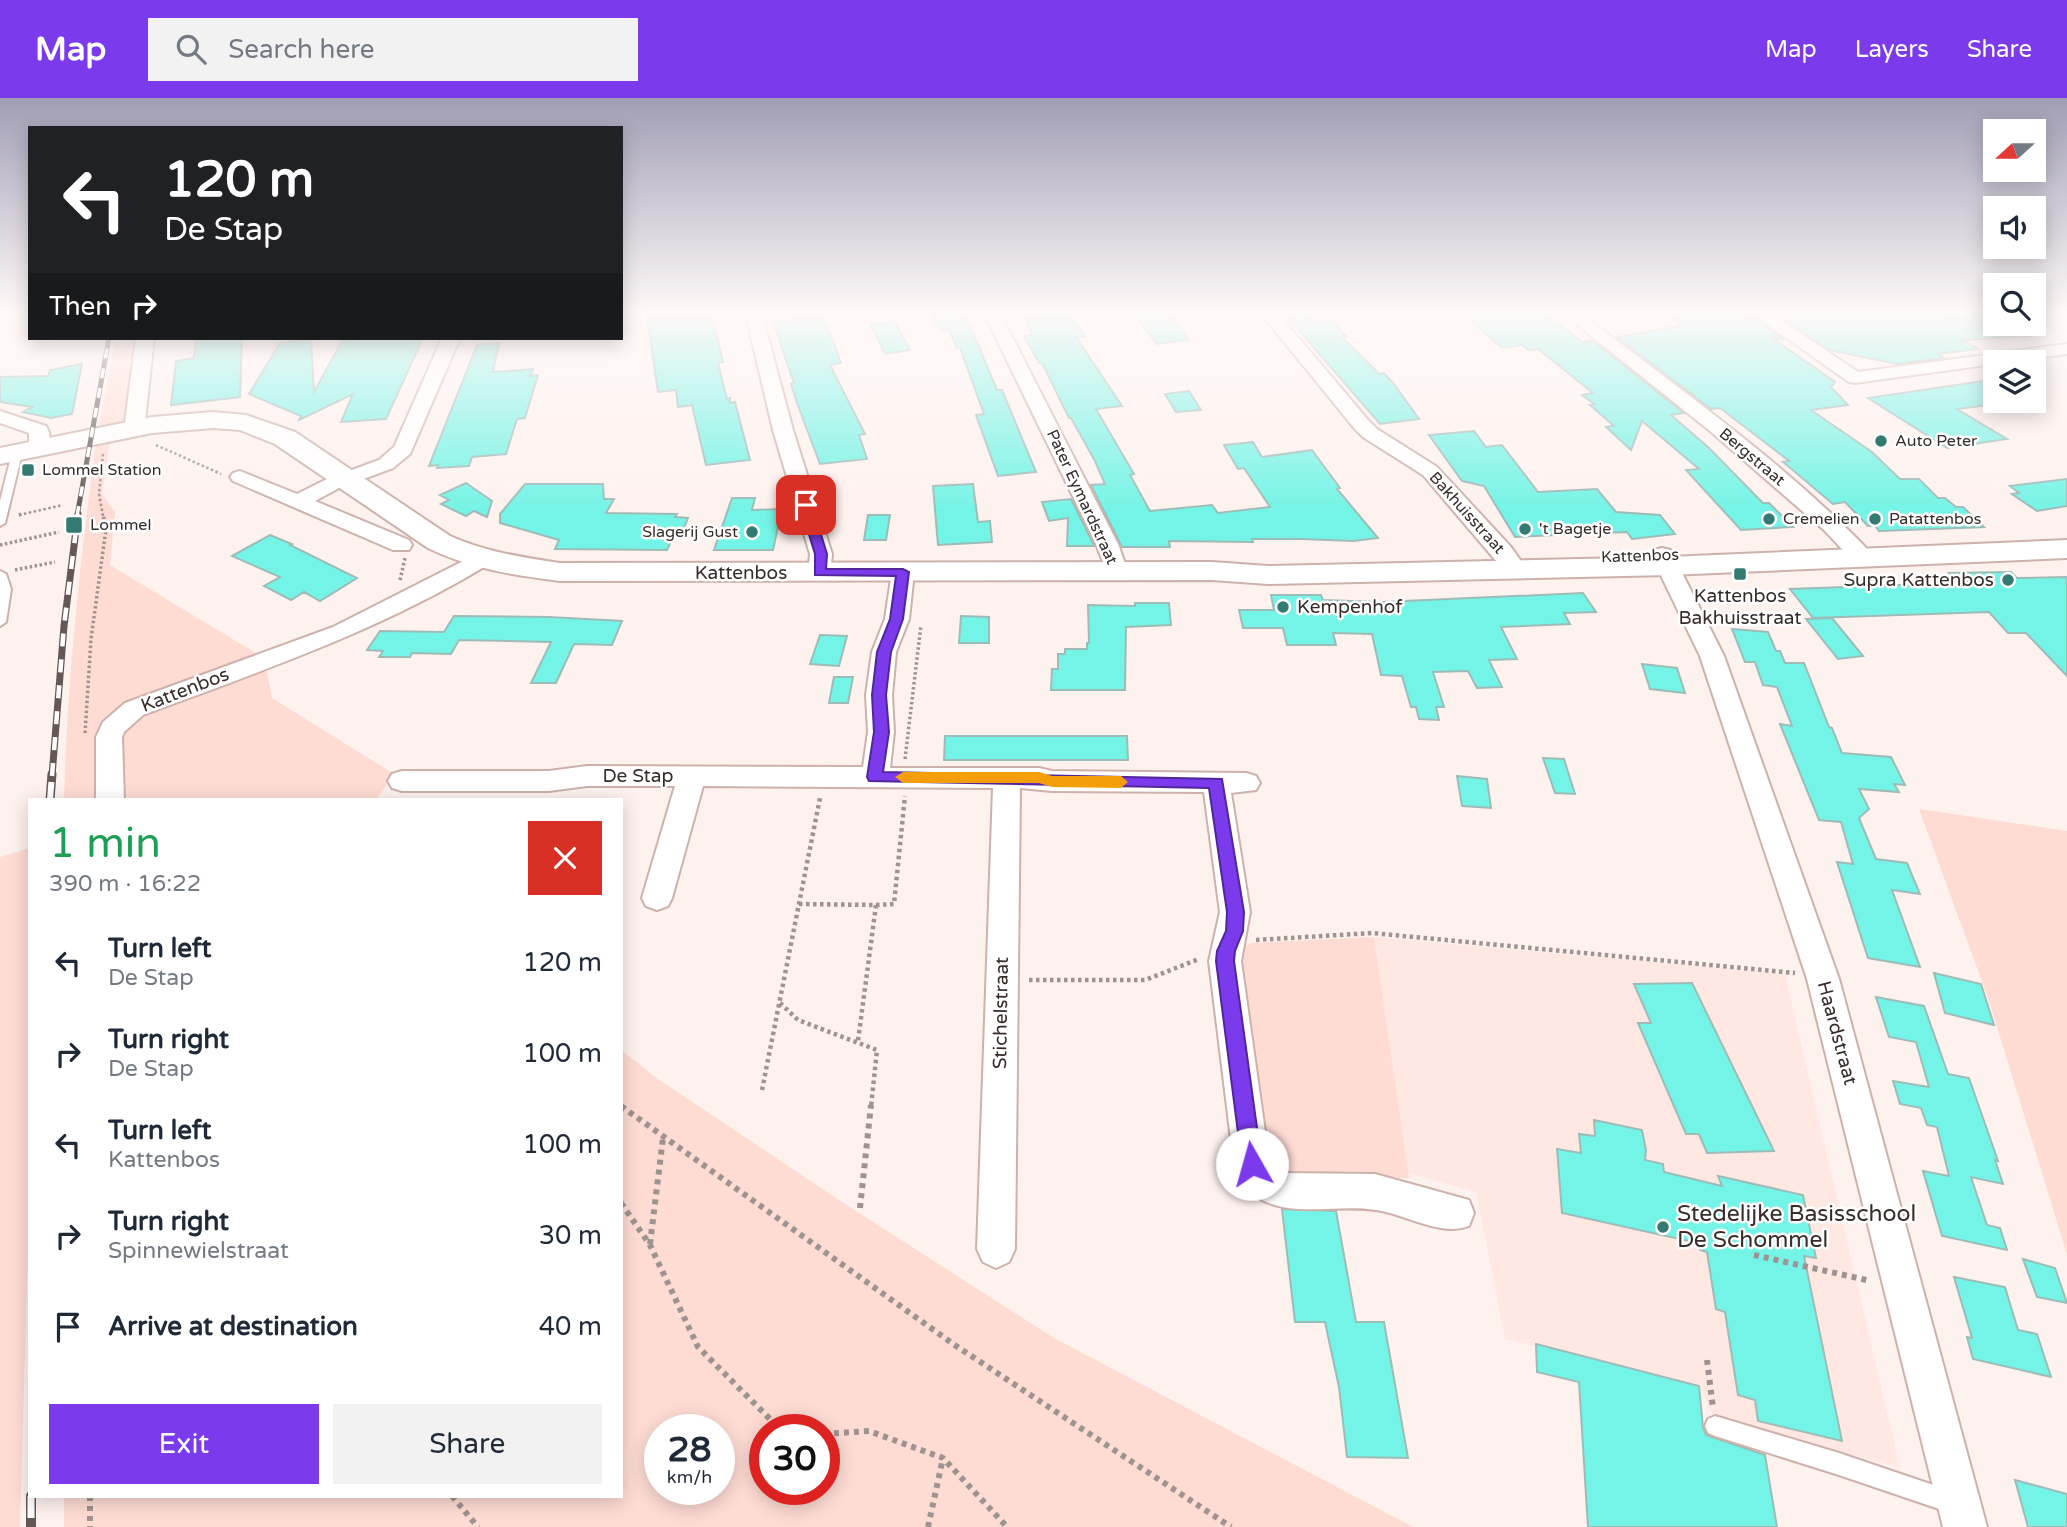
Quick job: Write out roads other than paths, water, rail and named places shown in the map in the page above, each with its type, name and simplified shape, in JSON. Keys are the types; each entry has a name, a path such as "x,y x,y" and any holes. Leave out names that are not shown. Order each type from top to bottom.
{"main road":[{"name":"Kattenbos","path":"13,463 98,437 134,430 211,421 240,422 266,428 285,438 425,534 455,550 527,569 560,572 1212,571 1268,575 1859,553 2067,539"},
{"name":"Kattenbos","path":"1859,553 2034,552 2067,549"}],"street":[{"path":"134,430 140,378"},
{"path":"299,501 386,464 403,450 434,378"},
{"path":"770,378 821,554 820,573"},
{"name":"Pater Eymardstraat","path":"1025,378 1079,484 1117,572"},
{"name":"Bakhuisstraat","path":"1323,378 1370,433 1430,471 1512,565"},
{"name":"Bergstraat","path":"1654,378 1717,427 1832,525 1859,553"},
{"path":"0,417 38,430 13,463"},
{"path":"236,478 299,501 401,545"},
{"name":"Kattenbos","path":"110,798 109,737 112,728 134,709 341,632 440,584 481,559"},
{"name":"Haardstraat","path":"1665,561 1712,656 1823,979 1962,1516"},
{"path":"874,777 881,732 879,695 884,652 915,572"},
{"path":"657,898 692,776"},
{"name":"De Stap","path":"402,781 549,781 565,789 692,776 1039,778 1052,781 1231,783 1235,931 1225,961 1252,1164 1259,1177 1270,1186 1283,1191 1375,1192 1457,1213"},
{"name":"Stichelstraat","path":"996,1249 1007,778"}],"lane":[{"path":"1,521 13,463"},
{"path":"0,574 5,589 0,622"},
{"path":"1715,1426 1839,1464 1962,1516"}],"railway":[{"path":"77,516 102,378"},
{"path":"52,776 64,626 78,514"},
{"path":"50,798 52,774"},
{"path":"31,1498 31,1527"}],"place":[{"name":"Auto Peter","path":"1881,441"},
{"name":"Lommel Station","path":"28,470"},
{"name":"Cremelien","path":"1769,519"},
{"name":"Patattenbos","path":"1875,519"},
{"name":"Lommel","path":"74,525"},
{"name":"'t Bagetje","path":"1525,529"},
{"name":"Slagerij Gust","path":"752,532"},
{"name":"Kattenbos Bakhuisstraat","path":"1740,574"},
{"name":"Supra Kattenbos","path":"2008,580"},
{"name":"Kempenhof","path":"1283,607"},
{"name":"Stedelijke Basisschool De Schommel","path":"1663,1227"}]}
